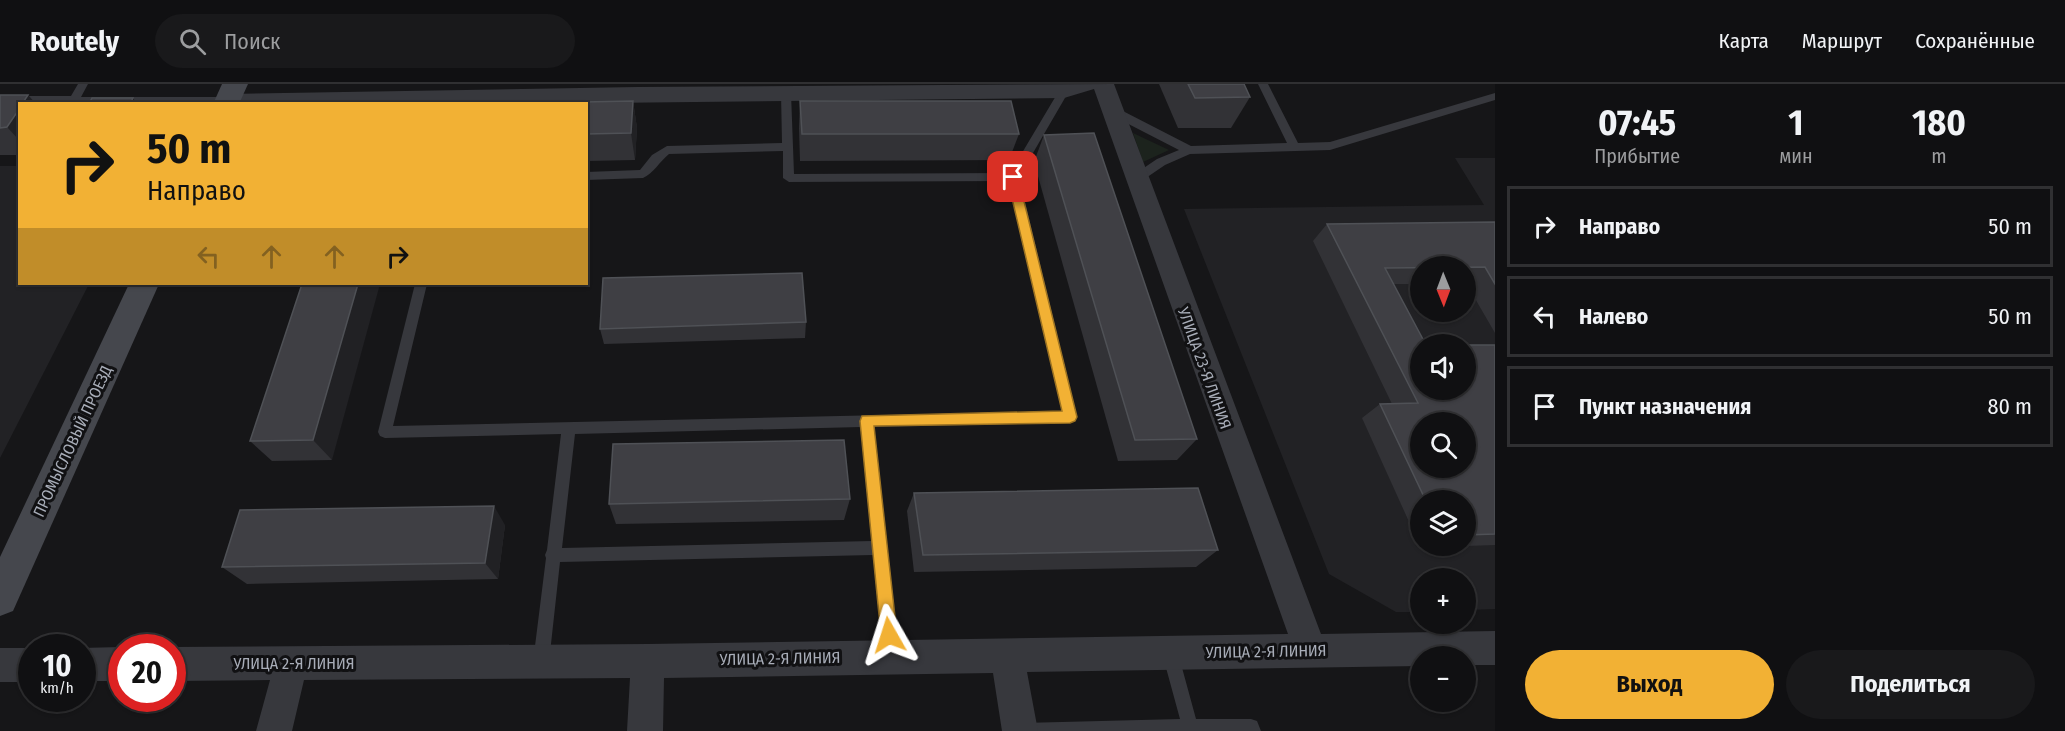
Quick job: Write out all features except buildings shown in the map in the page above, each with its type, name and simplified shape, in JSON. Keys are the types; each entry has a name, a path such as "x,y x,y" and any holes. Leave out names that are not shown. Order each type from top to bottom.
{"street":[{"path":"230,96 429,100 596,89 786,93 1064,91 1086,84"},
{"name":"УЛИЦА 23-Я ЛИНИЯ","path":"1103,84 1310,650"},
{"name":"ПРОМЫСЛОВЫЙ ПРОЕЗД","path":"0,598 144,285"},
{"name":"УЛИЦА 2-Я ЛИНИЯ","path":"186,664 648,661 1495,648"},
{"path":"1007,654 1021,731"},
{"path":"645,731 648,661"},
{"path":"274,731 291,663"},
{"path":"0,665 18,665"}],"lane":[{"path":"74,100 83,84"},
{"path":"1263,84 1294,146"},
{"path":"421,285 385,432 1070,417 1013,177 1064,91"},
{"path":"786,93 789,178 1013,177"},
{"path":"0,100 230,96"},
{"path":"1136,179 1161,162 1190,150 1330,146 1495,96"},
{"path":"1113,111 1190,150"},
{"path":"588,176 643,174 656,158 667,150 788,147"},
{"path":"867,421 891,656"},
{"path":"541,662 569,428"},
{"path":"552,555 880,548"},
{"path":"1170,653 1190,727"},
{"path":"1021,731 1190,727 1251,727 1252,731"}],"shaded area":[{"path":"1133,133 1169,150 1143,162"},
{"path":"1455,158 1495,158 1495,609 1476,610 1476,568 1410,568 1410,612 1396,612 1329,574 1184,209 1484,205"},
{"path":"0,166 18,166 18,285 88,285 0,458"}],"route":[{"path":"889,635 867,421 1070,417 1013,177"}]}
